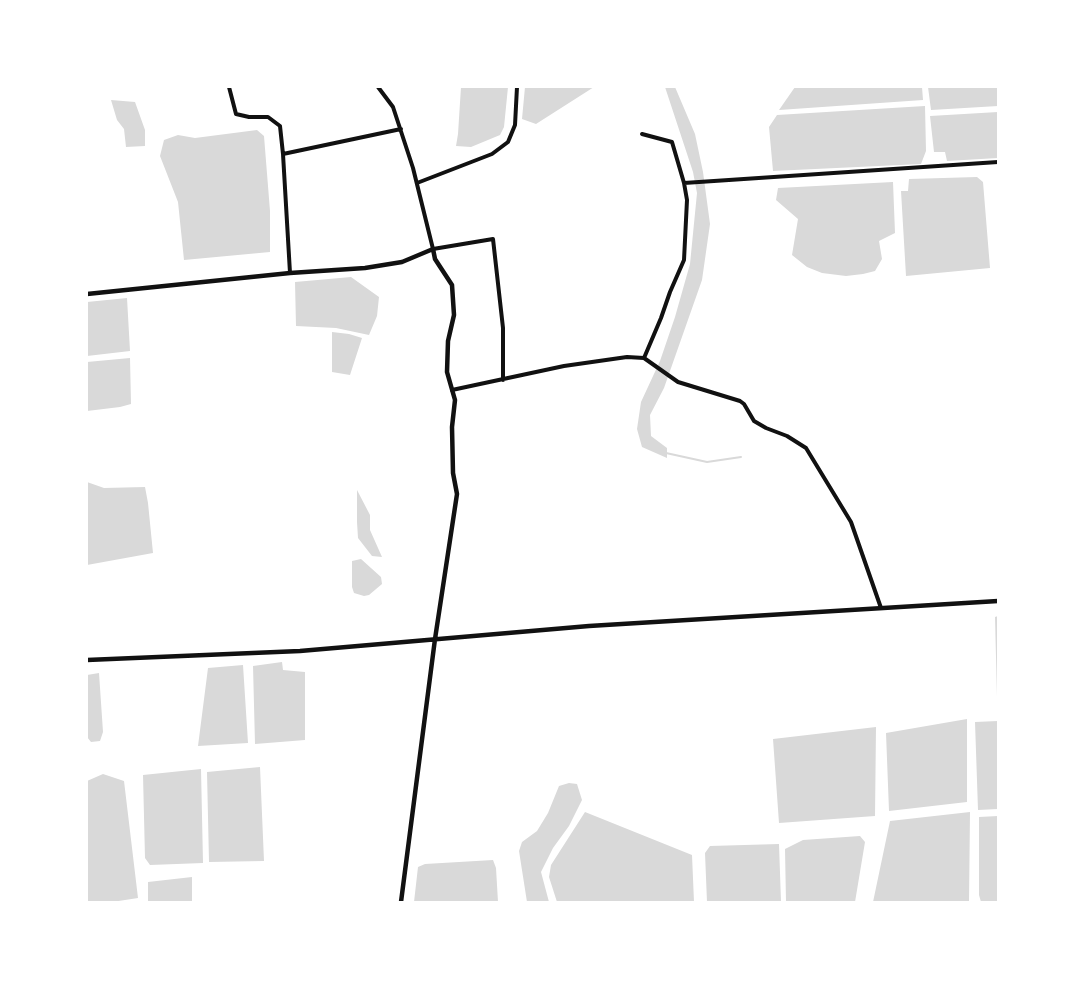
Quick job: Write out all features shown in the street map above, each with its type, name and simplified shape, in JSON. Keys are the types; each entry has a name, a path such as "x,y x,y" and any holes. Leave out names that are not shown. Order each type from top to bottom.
{"street":[{"path":"229,87 236,114 268,117 280,126 290,273"},
{"path":"378,87 393,107 401,129 417,183 435,259 452,285 454,315 448,341 447,372 455,400 452,427 453,473 457,494 435,639 401,902"},
{"path":"417,183 492,154 508,142 515,125 517,87"},
{"path":"283,154 401,129"},
{"path":"642,134 672,142 687,201 684,260 644,358"},
{"path":"684,183 998,162"},
{"path":"87,294 290,273 365,268 402,262 433,249 493,239 503,328 503,380"},
{"path":"452,390 564,366 627,357 644,358 678,381 740,401 754,421 787,436 806,448 851,522 881,608"},
{"path":"87,660 300,651 589,626 998,601"}],"shaded area":[{"path":"461,87 508,87 504,127 500,135 471,147 456,146"},
{"path":"525,87 594,87 536,124 522,119"},
{"path":"665,87 675,87 695,134 710,224 702,280 664,388 650,415 651,436 667,448 667,458 642,447 637,429 641,402 660,361 690,264 697,193 693,172"},
{"path":"795,87 922,87 923,100 779,110"},
{"path":"928,87 998,87 998,106 931,110"},
{"path":"111,100 135,102 145,130 145,146 126,147 124,129 117,120"},
{"path":"925,106 926,151 921,164 773,171 769,127 777,115"},
{"path":"998,112 998,158 947,161 945,152 934,152 930,116"},
{"path":"257,130 264,136 270,211 270,252 184,260 178,202 160,156 164,140 178,135 195,138"},
{"path":"977,177 983,182 990,268 906,276 901,191 908,191 909,179"},
{"path":"893,182 895,233 879,241 882,259 875,271 846,276 822,273 807,267 792,255 798,219 776,200 778,188"},
{"path":"351,277 379,297 377,316 369,335 336,328 296,326 295,282"},
{"path":"127,298 130,351 87,356 87,302"},
{"path":"332,332 362,338 350,375 332,372"},
{"path":"130,358 131,404 87,411 87,362"},
{"path":"87,482 104,488 145,487 153,553 87,565"},
{"path":"357,490 370,515 370,530 382,557 372,556 358,538"},
{"path":"361,559 381,577 382,584 369,595 364,596 354,593 352,587 352,561"},
{"path":"998,616 998,696 997,697 995,617"},
{"path":"282,662 283,670 305,672 305,740 255,744 253,666"},
{"path":"243,665 248,743 198,746 208,668"},
{"path":"99,673 103,732 100,741 91,742 87,737 87,675"},
{"path":"967,719 967,802 889,811 886,733"},
{"path":"998,721 998,809 978,810 975,722"},
{"path":"876,727 875,816 779,823 773,739"},
{"path":"260,767 264,861 209,862 207,772"},
{"path":"201,769 203,863 150,865 145,858 143,775"},
{"path":"103,774 124,781 138,898 112,902 87,902 87,781"},
{"path":"569,783 577,784 582,800 541,872 549,902 527,902 519,851 522,842 537,831 548,813 559,786"},
{"path":"585,812 692,855 694,902 557,902 549,877 551,865"},
{"path":"970,812 969,902 873,902 890,821"},
{"path":"998,816 998,902 981,902 979,895 979,817"},
{"path":"860,836 865,842 855,902 786,902 785,849 803,840"},
{"path":"779,844 781,902 707,902 705,853 710,846"},
{"path":"493,860 496,868 498,902 414,902 418,867 425,864"},
{"path":"192,877 192,902 148,902 148,882"}],"waterway":[{"path":"666,453 707,462 741,457"}]}
